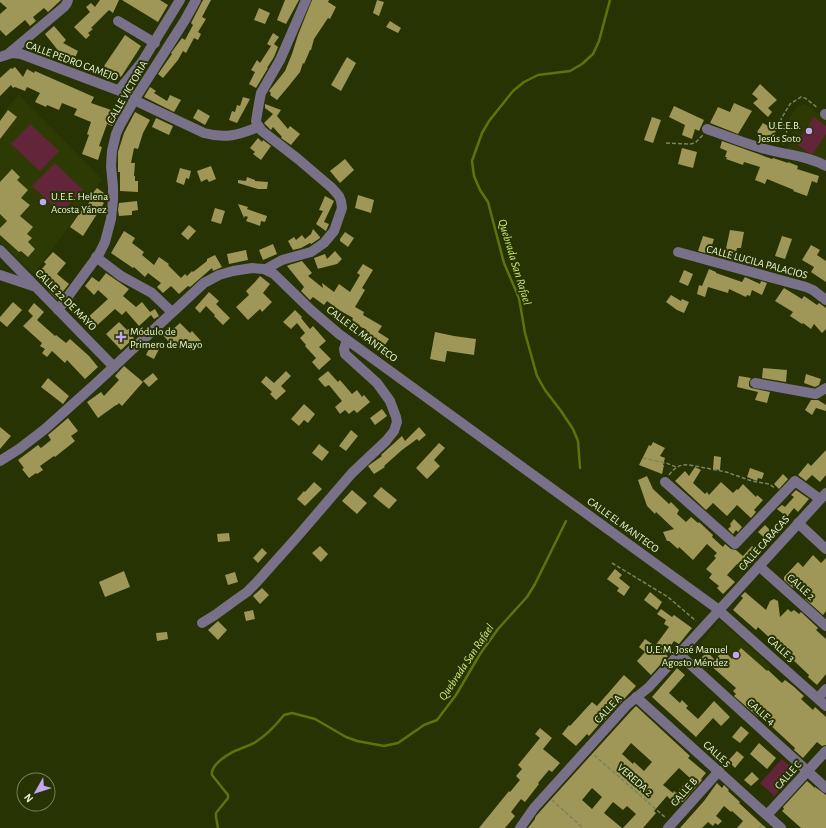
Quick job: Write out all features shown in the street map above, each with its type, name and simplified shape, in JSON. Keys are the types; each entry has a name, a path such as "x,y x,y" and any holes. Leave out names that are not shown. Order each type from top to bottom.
{"street":[{"path":"4,56 64,7 68,0"},
{"path":"119,90 142,62 155,43 180,0"},
{"name":"CALLE VICTORIA","path":"58,310 105,242 112,211 113,187 111,166 114,143 120,125 135,98 185,20 196,0"},
{"path":"0,461 24,446 45,429 199,287 214,277 229,272 252,268 266,270 282,260 311,252 324,243 334,231 342,208 339,196 332,188 298,159 267,136 258,127 256,116 261,93 280,60 306,0"},
{"path":"118,20 155,43"},
{"name":"CALLE PEDRO CAMEJO","path":"4,56 16,53 21,54 119,90 204,133 224,137 234,136 258,127"},
{"path":"707,129 761,148 807,158 826,166"},
{"name":"CALLE 22 DE MAYO","path":"0,250 114,367"},
{"name":"CALLE LUCILA PALACIOS","path":"678,252 806,287 813,290 826,300"},
{"path":"96,257 121,276 152,293 172,312"},
{"name":"CALLE EL MANTECO","path":"266,270 278,277 311,310 347,340 551,489 610,529 719,610"},
{"path":"0,275 35,286"},
{"path":"202,623 247,592 256,583 352,473 379,448 394,431 397,422 390,401 377,383 345,354 344,349 347,340"},
{"path":"755,383 816,394 826,388"},
{"path":"665,482 735,544 795,481 823,496"},
{"name":"CALLE CARACAS","path":"719,610 823,496"},
{"path":"798,523 826,549"},
{"name":"CALLE 2","path":"759,566 826,626"},
{"name":"CALLE A","path":"520,828 527,817 546,795 627,705 648,687 719,610"},
{"name":"CALLE 3","path":"719,610 826,706"},
{"name":"CALLE 4","path":"679,654 826,788"},
{"path":"818,698 826,689"},
{"name":"CALLE 5","path":"636,697 782,828"},
{"name":"CALLE C","path":"767,815 826,751"},
{"name":"CALLE B","path":"670,826 719,772"}],"path":[{"path":"778,152 786,140 787,134 781,119 794,100 801,97 805,98 826,114"},
{"path":"666,143 694,143 701,138 707,129"},
{"path":"643,458 666,463 676,467"},
{"path":"665,482 676,467 684,464 726,472 746,480 769,484 782,495"},
{"path":"612,563 668,597 704,627"},
{"name":"VEREDA 2","path":"587,749 670,826"},
{"path":"546,795 583,828"}],"shaded area":[{"name":"U.E.E. Helena Acosta Yánez","path":"19,95 102,179 34,274 0,242 0,118"},
{"name":"U.E.E.B. Jesús Soto","path":"804,104 809,106 826,121 826,160 787,149 792,136 789,123 790,116 796,108"},
{"path":"814,117 826,126 826,134 812,155 796,144"},
{"path":"30,124 59,151 40,171 11,144"},
{"path":"55,163 83,190 61,213 32,186"},
{"name":"U.E.M. José Manuel Agosto Méndez","path":"719,621 722,622 771,667 753,687 742,681 700,644"},
{"path":"782,759 796,772 774,796 760,783"}],"building":[{"path":"0,0 61,0 48,12 44,8 33,17 36,21 30,26 25,20 6,36 0,30 0,14 7,8 0,2"},
{"path":"100,0 119,0 113,13 109,10 91,28 93,29 88,33 90,35 86,39 74,27 90,12 86,7 91,3 95,7"},
{"path":"122,0 160,0 168,5 158,22"},
{"path":"203,0 211,0 202,17 206,19 198,32 201,34 198,40 194,38 186,53 183,51 178,60 163,78 158,74 182,38 185,40 193,25 191,23"},
{"path":"285,0 299,0 286,24 277,20"},
{"path":"312,0 329,0 328,2 336,7 330,19 328,18 314,39 311,50 304,64 303,63 300,72 277,100 270,95 271,93 269,91 285,71"},
{"path":"377,0 384,2 379,16 373,13"},
{"path":"259,8 270,13 265,24 254,20"},
{"path":"390,21 401,28 398,33 386,27"},
{"path":"54,26 66,40 63,43 78,51 74,60 60,53 45,34"},
{"path":"273,33 279,37 274,44 278,47 274,57 256,88 249,84 255,72 251,70 257,60 260,63 271,46 267,44"},
{"path":"125,35 141,46 121,77 104,66"},
{"path":"347,57 356,63 341,91 331,85"},
{"path":"15,67 23,77 27,69 34,73 35,71 94,97 91,103 111,110 109,114 116,117 112,126 107,124 99,146 102,147 98,160 82,154 89,135 87,134 91,122 74,115 77,109 62,103 59,110 47,105 46,107 35,102 40,93 27,87 25,91 15,87 13,88 11,85 0,96 0,78 11,68 12,69"},
{"path":"760,84 777,100 768,108 772,112 768,117 753,103 758,99 752,94"},
{"path":"150,87 156,91 154,93 167,101 170,95 181,100 174,112 144,97"},
{"path":"243,97 250,99 237,123 229,120 232,111 235,112 237,105 240,106"},
{"path":"734,103 752,111 738,134 710,123 718,107 730,112"},
{"path":"265,104 281,110 277,116 288,129 290,126 300,134 291,145 281,138 282,137 273,127 271,130 264,123 273,114 265,108"},
{"path":"674,106 704,120 699,131 695,129 692,139 682,135 685,125 669,117"},
{"path":"198,109 210,116 205,125 193,118"},
{"path":"8,110 17,117 0,139 0,121"},
{"path":"135,112 150,120 143,133 138,149 134,148 131,163 135,163 134,176 135,181 138,181 138,192 120,191 118,152 124,133"},
{"path":"652,117 661,120 653,143 644,140"},
{"path":"156,118 173,126 169,135 152,127"},
{"path":"763,123 776,131 770,140 757,132"},
{"path":"258,138 262,142 263,140 271,146 261,160 253,154 255,152 250,148"},
{"path":"722,141 772,159 788,162 798,166 797,169 819,176 817,183 812,181 807,196 767,179 765,184 755,180 760,167 744,162 743,165 726,159 727,157 725,157 727,151 720,148"},
{"path":"682,148 697,152 693,168 678,164"},
{"path":"345,159 354,170 340,183 330,171"},
{"path":"211,166 216,179 209,182 207,179 201,182 197,171"},
{"path":"180,168 191,171 189,179 186,178 184,185 176,182"},
{"path":"12,169 20,177 17,180 28,190 21,198 30,205 20,216 33,227 27,234 32,238 28,242 35,249 28,257 21,251 19,252 0,235 0,228 7,221 0,214 0,182"},
{"path":"247,177 255,181 268,182 267,189 258,189 238,183 238,180 246,181"},
{"path":"97,188 104,193 99,200 104,203 83,236 70,227 83,208 85,210 93,195 92,194"},
{"path":"358,195 374,200 371,213 355,208"},
{"path":"325,196 334,201 324,222 329,224 326,231 316,224 323,211 319,210"},
{"path":"137,201 138,210 132,211 132,215 119,216 119,203"},
{"path":"238,204 267,216 265,222 261,221 260,226 246,221 248,217 245,216 244,218"},
{"path":"215,208 225,211 221,224 211,221"},
{"path":"189,225 196,231 188,240 181,234"},
{"path":"313,229 320,238 311,244 310,243 293,250 288,241 294,237 296,240 302,235 305,239 311,234"},
{"path":"730,230 744,232 741,248 737,248 734,261 724,258"},
{"path":"124,231 135,238 132,243 144,252 142,255 154,265 159,257 169,264 168,265 181,278 185,274 187,276 192,271 193,272 207,261 207,259 215,255 222,267 213,271 212,268 190,287 188,286 179,294 171,286 163,293 157,287 161,283 148,273 145,277 134,267 133,268 111,253"},
{"path":"345,232 354,238 348,247 340,241"},
{"path":"703,236 714,239 709,254 698,251"},
{"path":"782,236 792,239 785,259 775,256"},
{"path":"273,244 277,254 263,260 259,250"},
{"path":"811,245 820,250 817,255 826,261 826,282 811,272 814,267 802,260"},
{"path":"246,250 248,260 229,264 227,254"},
{"path":"335,251 342,259 337,264 318,269 314,258 325,254 327,259"},
{"path":"53,252 66,263 57,274 69,284 57,299 49,291 50,290 45,284 36,276 46,264 44,262"},
{"path":"302,261 312,273 308,276 323,288 322,283 334,292 339,284 350,292 360,275 357,273 363,264 373,270 362,288 365,290 355,307 364,312 363,315 382,326 378,332 389,339 382,349 375,345 377,342 364,335 367,330 351,322 353,318 327,301 324,305 313,297 310,300 301,291 304,287 287,266"},
{"path":"709,269 742,282 745,277 760,284 761,281 767,283 762,295 752,290 750,296 747,295 746,297 729,289 728,293 708,287 705,297 697,294 699,285 702,286"},
{"path":"684,270 693,274 688,286 679,282"},
{"path":"106,273 129,289 123,296 136,307 142,302 150,312 155,309 159,316 154,319 151,315 139,326 126,311 122,315 115,309 93,329 85,320 108,299 98,290 94,295 85,286 92,277 99,282"},
{"path":"260,276 270,284 263,293 272,302 262,312 260,309 248,320 236,307 249,295 246,291"},
{"path":"784,288 802,299 804,296 817,305 819,303 826,308 826,329 822,333 814,324 811,329 790,316 793,312 775,301"},
{"path":"209,292 219,301 216,304 230,318 223,325 206,306 200,313 195,308"},
{"path":"671,295 681,301 682,299 689,302 684,313 666,302"},
{"path":"13,302 22,310 7,327 0,321 0,317"},
{"path":"34,303 44,312 37,320 55,336 56,335 66,343 70,339 89,356 98,367 85,379 67,360 65,363 52,351 47,357 42,353 45,349 40,346 42,343 23,326 33,316 28,311"},
{"path":"295,310 310,329 313,326 326,341 319,347 331,359 319,370 312,362 316,358 300,338 305,333 297,323 291,329 283,322"},
{"name":"Módulo de Primero de Mayo","path":"119,322 127,330 129,329 133,333 131,335 134,338 121,350 106,334"},
{"path":"180,323 190,333 192,331 201,341 191,351 182,342 175,349 162,334 168,329 171,331"},
{"path":"435,332 476,339 474,355 447,351 445,362 430,359"},
{"path":"151,345 159,349 154,359 146,355"},
{"path":"124,366 143,382 122,406 119,403 98,418 87,402 101,392 104,396 119,380 115,376"},
{"path":"763,368 787,370 786,382 762,378"},
{"path":"286,371 291,376 281,386 286,391 276,400 270,394 272,392 261,382 266,376 274,383"},
{"path":"328,371 338,382 340,380 352,394 357,390 362,397 364,395 370,402 357,413 354,410 349,414 345,410 340,414 335,407 342,401 329,385 325,387 318,379"},
{"path":"153,373 158,379 149,387 143,381"},
{"path":"806,374 821,379 819,385 815,387 804,383"},
{"path":"739,376 751,378 749,386 751,388 770,392 767,403 755,400 758,392 737,387"},
{"path":"48,378 69,396 63,404 41,387"},
{"path":"811,400 818,400 826,405 826,411 816,408 812,415 805,410"},
{"path":"304,404 315,414 308,423 304,420 299,426 291,419"},
{"path":"382,409 387,416 375,425 370,418"},
{"path":"68,418 78,431 71,436 75,441 55,457 54,456 40,466 43,470 29,478 22,469 24,468 18,460 38,445 41,448 51,440 48,435"},
{"path":"0,427 11,436 0,449"},
{"path":"419,427 426,435 419,441 417,439 402,450 384,466 385,467 374,474 368,466 382,456 381,455 402,436 405,441"},
{"path":"351,430 358,436 346,451 339,446"},
{"path":"653,442 665,448 660,456 665,458 662,474 639,465 649,445 651,446"},
{"path":"439,443 445,448 434,460 440,466 427,479 416,468"},
{"path":"319,444 329,452 322,461 312,453"},
{"path":"826,450 826,475 820,482 812,475 806,481 798,475 808,463 811,466"},
{"path":"714,456 721,457 720,470 713,469"},
{"path":"695,467 701,470 693,483 705,494 707,492 709,495 721,482 733,493 743,484 756,497 757,495 763,500 754,510 756,512 751,518 737,505 727,516 713,503 706,510 675,481 685,471 689,476"},
{"path":"750,468 764,473 762,479 758,478 757,481 747,477"},
{"path":"783,474 788,479 779,489 774,484"},
{"path":"647,476 653,489 669,504 671,502 679,510 677,514 686,522 691,517 713,535 712,537 723,547 725,544 743,556 752,546 759,552 742,568 737,564 727,575 735,582 723,594 717,588 719,586 709,578 712,574 706,569 716,558 714,556 717,553 707,544 693,560 679,547 678,549 667,541 663,532 674,529 656,512 655,514 647,506 638,480"},
{"path":"314,482 322,489 305,506 297,499"},
{"path":"381,487 397,500 389,509 373,496"},
{"path":"352,490 367,503 357,514 342,501"},
{"path":"796,490 809,499 798,512 794,508 787,517 777,509 782,505 785,507 794,497 791,495"},
{"path":"734,519 742,527 738,532 736,530 733,534 728,529"},
{"path":"765,525 776,536 769,542 758,532"},
{"path":"229,533 230,541 218,542 217,534"},
{"path":"320,546 328,554 321,562 312,553"},
{"path":"262,548 267,553 258,563 253,558"},
{"path":"813,555 821,563 826,558 826,611 823,615 805,599 808,596 795,585 793,588 784,580 784,577 798,562 803,567"},
{"path":"615,569 622,575 619,578 630,587 624,596 617,591 619,588 607,579"},
{"path":"124,571 130,587 105,597 99,582"},
{"path":"235,572 238,582 228,585 225,575"},
{"path":"262,588 269,595 260,604 253,596"},
{"path":"650,592 662,602 657,610 644,600"},
{"path":"745,592 766,610 770,601 774,599 778,601 780,617 788,609 791,612 794,610 799,614 801,612 818,628 816,630 826,639 826,674 817,685 791,658 788,662 783,657 785,655 772,644 774,642 758,627 756,630 733,610 743,598 741,596"},
{"path":"661,609 672,617 674,615 692,628 679,644 674,641 665,654 668,656 651,675 637,661 645,652 639,647 645,639 655,646 669,627 664,624 666,620 657,614"},
{"path":"253,610 255,619 246,621 244,612"},
{"path":"218,621 227,630 218,640 208,630"},
{"path":"167,632 168,639 157,641 156,633"},
{"path":"741,648 782,683 785,680 793,686 804,696 801,699 813,710 815,707 826,717 826,745 822,746 817,742 803,758 794,750 795,748 769,723 760,715 758,717 734,696 736,694 733,691 736,688 709,664 704,668 697,662 707,652 715,660 723,650 732,659"},
{"path":"677,668 685,675 669,693 680,703 682,700 688,706 686,708 698,719 714,701 730,717 721,726 713,718 696,737 652,697"},
{"path":"624,675 636,686 589,736 587,734 576,746 562,734 592,702 597,706"},
{"path":"636,706 690,756 688,758 706,773 701,779 702,780 683,802 673,802 667,796 654,811 656,813 643,828 623,828 636,814 627,806 623,810 613,802 604,813 622,828 528,828 536,816","holes":["631,743 652,762 644,771 622,754","679,768 690,778 676,793 674,791 673,793 663,785","592,788 602,797 592,809 582,800"]},
{"path":"741,726 749,733 740,743 732,737"},
{"path":"540,728 552,738 543,749 560,763 552,772 549,770 525,802 521,799 511,812 515,816 505,828 479,828 509,791 510,792 520,780 516,776 522,769 518,765 540,738 535,734"},
{"path":"759,743 776,758 767,769 750,754"},
{"path":"737,751 744,757 735,768 728,761"},
{"path":"752,772 759,779 751,786 744,780"},
{"path":"807,781 826,795 826,828 801,828 782,811 784,809 783,807"},
{"path":"717,783 722,788 724,785 740,802 739,803 766,828 737,828 743,821 724,806 716,816 722,821 718,825 715,823 713,826 708,822 702,828 680,828 704,801"}],"waterway":[{"name":"Quebrada San Rafael","path":"580,468 578,441 573,429 545,390 537,376 525,333 519,298 504,263 488,202 480,190 474,176 472,161 482,133 489,121 513,91 524,82 538,75 570,71 582,64 593,54 599,41 610,0"},
{"name":"Quebrada San Rafael","path":"218,828 216,813 228,798 228,795 212,775 214,767 227,756 253,744 272,729 284,715 292,713 315,719 346,737 357,741 384,746 398,743 424,725 437,720 456,695 480,654 498,629 527,597 566,521"}],"place":[{"name":"U.E.E.B. Jesús Soto","path":"809,131"},
{"name":"U.E.E. Helena Acosta Yánez","path":"43,202"},
{"name":"Módulo de Primero de Mayo","path":"121,337"},
{"name":"U.E.M. José Manuel Agosto Méndez","path":"736,655"}]}
